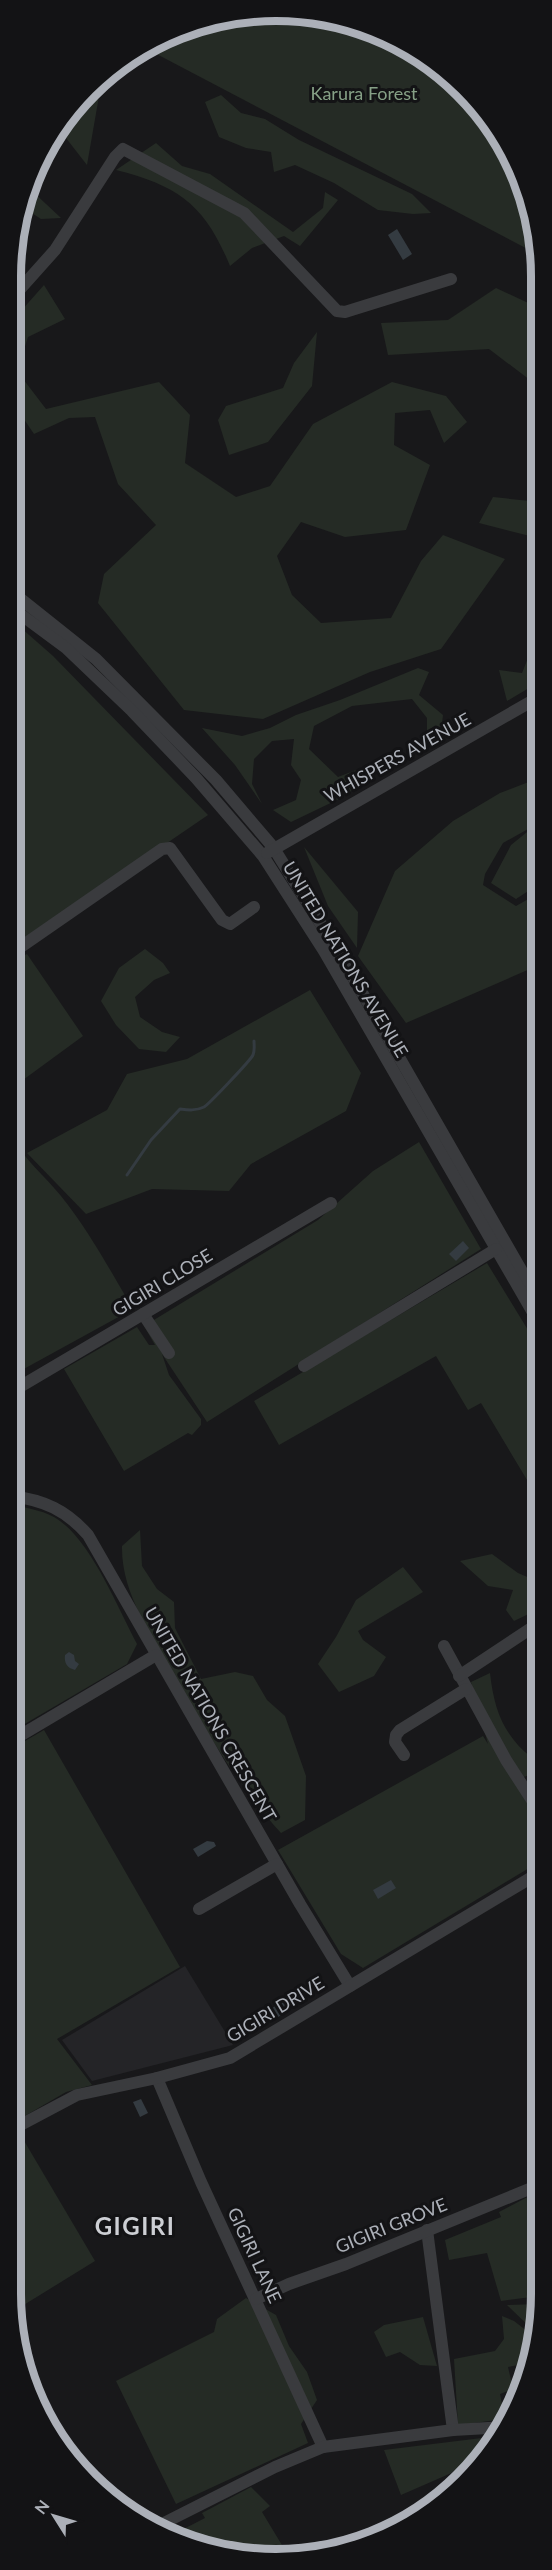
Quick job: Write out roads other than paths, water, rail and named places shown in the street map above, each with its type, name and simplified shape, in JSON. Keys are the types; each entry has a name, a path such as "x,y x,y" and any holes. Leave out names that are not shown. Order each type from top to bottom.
{"street":[{"path":"21,288 55,250 115,157 124,151 123,149 244,213 337,311 345,312 451,279"},
{"name":"UNITED NATIONS AVENUE","path":"21,599 96,658 216,780 273,847 345,963 496,1249 531,1309"},
{"name":"UNITED NATIONS AVENUE","path":"21,615 66,648 132,711 196,778 263,856 531,1288"},
{"name":"WHISPERS AVENUE","path":"263,856 273,847 531,702"},
{"path":"21,947 162,849 170,848 179,858 222,920 230,924 254,907"},
{"name":"GIGIRI CLOSE","path":"21,1387 331,1203"},
{"path":"304,1366 496,1249"},
{"path":"143,1314 169,1353"},
{"name":"UNITED NATIONS CRESCENT","path":"21,1497 40,1500 52,1505 77,1523 97,1549 156,1655 350,1986"},
{"path":"459,1676 531,1628"},
{"path":"444,1646 506,1760 531,1799"},
{"path":"21,1735 156,1655"},
{"path":"404,1755 395,1742 400,1730 466,1689"},
{"path":"199,1909 277,1864"},
{"name":"GIGIRI DRIVE","path":"21,2125 77,2095 157,2078 230,2058 531,1878"},
{"name":"GIGIRI LANE","path":"157,2078 201,2182 322,2447"},
{"name":"GIGIRI GROVE","path":"256,2299 531,2188"},
{"path":"427,2230 453,2430"},
{"path":"163,2523 275,2467 322,2447 453,2430 493,2428"}],"waterway":[{"path":"127,1175 151,1140 180,1109 195,1110 204,1107 213,1099 253,1055 254,1041"}],"district":[{"name":"GIGIRI","path":"135,2225"}],"park label":[{"name":"Karura Forest","path":"364,93"}]}
